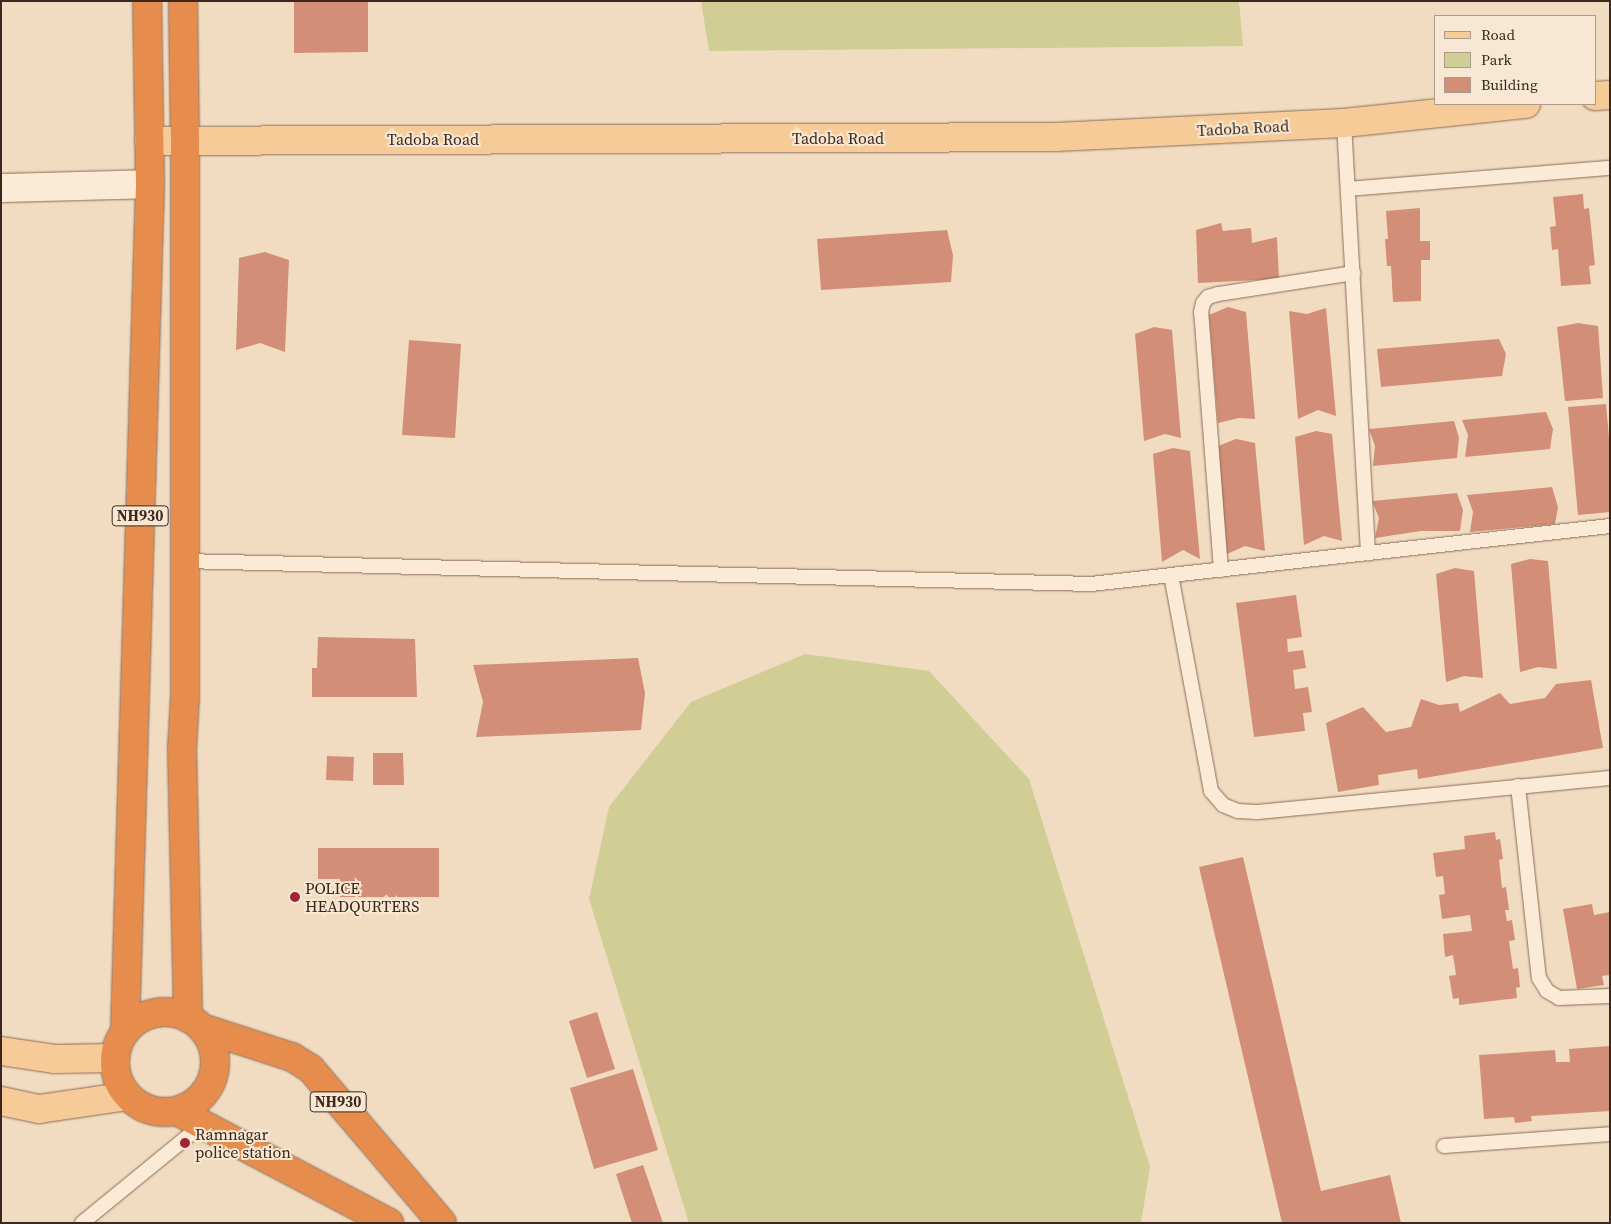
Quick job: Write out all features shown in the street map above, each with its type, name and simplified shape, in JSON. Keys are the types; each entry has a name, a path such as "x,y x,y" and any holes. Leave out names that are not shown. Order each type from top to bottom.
{"highway":[{"name":"NH930","path":"125,1031 150,184 147,1"},
{"name":"NH930","path":"183,1 185,140 185,697 182,748 195,1023 209,1036 215,1053 215,1070 210,1086 199,1100 186,1109 169,1113 152,1111 136,1104 128,1096 117,1077 115,1058 117,1045 125,1031 137,1020 152,1013 168,1011 195,1023 292,1057 311,1069 442,1223"},
{"name":"NH930","path":"177,1111 389,1223"}],"main road":[{"path":"1596,96 1610,95"},
{"name":"Tadoba Road","path":"149,141 1056,137 1344,123 1516,105"},
{"path":"1,1051 56,1059 115,1058"},
{"path":"1,1101 40,1109 128,1096"}],"street":[{"path":"1,188 150,184"}],"lane":[{"path":"1344,123 1368,553"},
{"path":"1348,189 1610,168"},
{"path":"1222,570 1201,312 1203,303 1208,297 1218,294 1353,273"},
{"path":"184,561 1091,584 1610,526"},
{"path":"1172,575 1211,791 1222,805 1238,811 1257,812 1610,778"},
{"path":"1518,786 1539,978 1546,991 1559,998 1610,996"},
{"path":"82,1223 203,1124"},
{"path":"1444,1146 1610,1134"}],"green space":[{"path":"701,1 1239,1 1243,46 709,51"},
{"path":"805,654 929,671 1029,779 1150,1167 1141,1223 689,1223 589,899 609,807 691,702"}],"building":[{"path":"294,1 368,1 368,52 294,53"},
{"path":"1583,194 1584,209 1589,208 1595,265 1589,266 1591,284 1561,286 1558,249 1552,250 1550,227 1556,226 1553,197"},
{"path":"1420,208 1420,241 1430,241 1430,260 1421,260 1421,301 1393,302 1391,266 1387,266 1385,239 1388,239 1386,211"},
{"path":"1221,223 1223,231 1251,228 1252,243 1277,237 1279,279 1198,283 1196,230"},
{"path":"947,230 953,255 951,282 821,290 817,239"},
{"path":"265,252 289,260 285,352 260,343 236,350 239,258"},
{"path":"1228,307 1246,312 1255,419 1239,418 1218,423 1209,315"},
{"path":"1326,308 1336,416 1318,410 1298,419 1289,311 1307,314"},
{"path":"1578,323 1598,326 1603,398 1565,401 1557,327"},
{"path":"1154,327 1172,330 1181,438 1165,434 1144,441 1135,334"},
{"path":"1499,339 1506,354 1502,376 1381,387 1377,349"},
{"path":"409,340 461,344 455,438 402,435"},
{"path":"1606,404 1610,449 1610,512 1578,515 1568,407"},
{"path":"1546,412 1553,429 1550,449 1465,457 1468,435 1462,420"},
{"path":"1454,421 1459,438 1457,458 1373,466 1375,446 1369,429"},
{"path":"1316,431 1332,434 1342,541 1324,536 1304,545 1295,437"},
{"path":"1236,439 1255,443 1265,551 1245,546 1227,554 1218,446"},
{"path":"1173,448 1190,451 1200,559 1183,550 1162,562 1153,454"},
{"path":"1552,487 1558,507 1555,524 1470,532 1473,512 1467,495"},
{"path":"1457,493 1463,510 1460,531 1421,531 1375,538 1379,518 1372,501"},
{"path":"1530,559 1548,561 1557,669 1538,667 1520,672 1511,564"},
{"path":"1455,568 1474,571 1483,678 1464,676 1446,682 1436,574"},
{"path":"1296,595 1302,637 1287,639 1288,652 1303,650 1306,668 1293,670 1295,689 1308,687 1312,712 1303,713 1305,731 1254,737 1236,603"},
{"path":"318,637 415,639 417,697 312,697 312,668 317,668"},
{"path":"638,658 645,693 641,730 476,737 483,702 473,665"},
{"path":"1591,680 1603,748 1418,779 1417,769 1378,775 1379,785 1338,792 1326,723 1363,707 1386,732 1411,727 1421,699 1439,705 1458,703 1460,712 1500,693 1510,704 1545,698 1556,684"},
{"path":"373,753 403,753 404,785 373,785"},
{"path":"327,756 354,757 353,781 326,780"},
{"path":"1495,832 1496,840 1500,839 1503,859 1499,860 1502,888 1506,887 1509,910 1505,910 1507,921 1512,920 1515,940 1509,941 1513,969 1518,968 1520,987 1516,988 1517,998 1459,1005 1459,998 1453,999 1449,976 1456,975 1453,955 1445,957 1443,934 1472,931 1470,915 1442,919 1439,895 1445,894 1443,876 1436,877 1433,853 1465,849 1464,836"},
{"path":"318,848 439,848 439,897 340,897 340,879 318,879"},
{"path":"1243,857 1321,1191 1390,1175 1401,1223 1282,1223 1199,867"},
{"path":"1592,904 1594,915 1610,912 1610,975 1602,976 1604,985 1577,989 1563,909"},
{"path":"597,1012 615,1069 587,1078 569,1021"},
{"path":"1610,1046 1610,1111 1531,1116 1532,1121 1515,1123 1514,1117 1484,1119 1479,1055 1555,1050 1556,1062 1570,1062 1569,1049"},
{"path":"633,1069 658,1150 594,1169 570,1088"},
{"path":"643,1165 663,1223 632,1223 616,1174"}],"place":[{"name":"POLICE HEADQURTERS","path":"295,897"},
{"name":"Ramnagar police station","path":"185,1143"}]}
